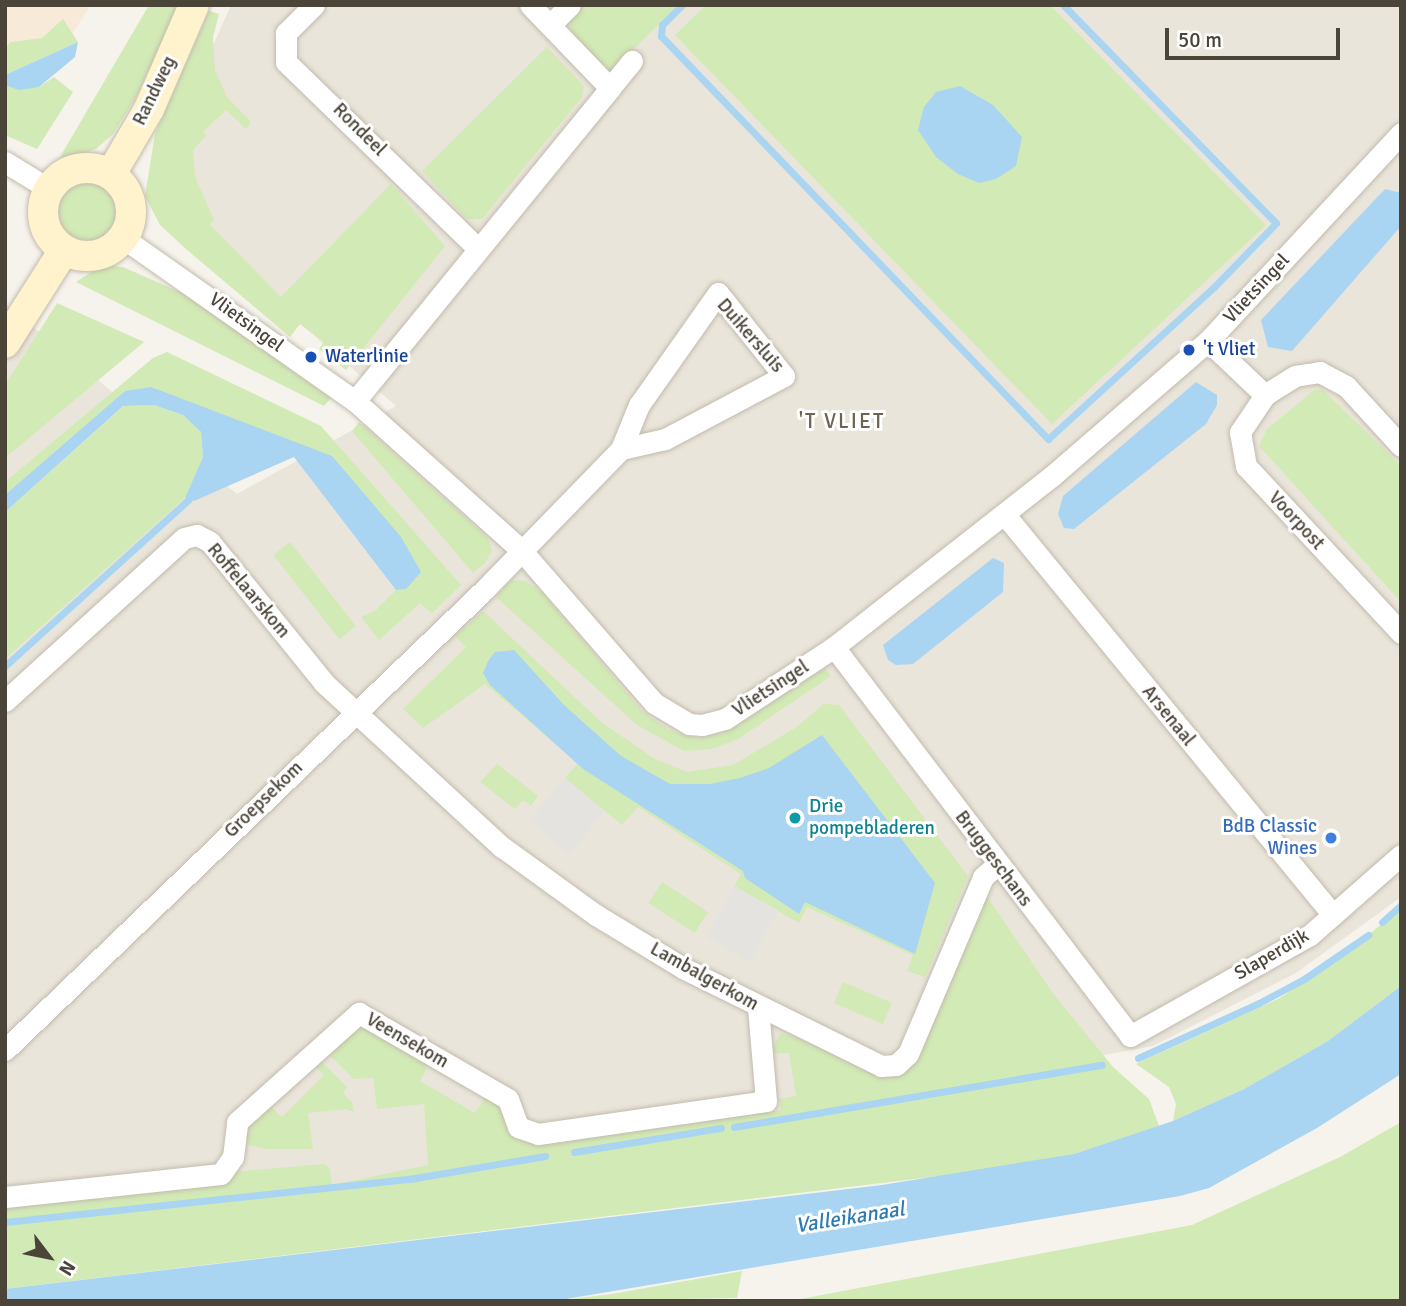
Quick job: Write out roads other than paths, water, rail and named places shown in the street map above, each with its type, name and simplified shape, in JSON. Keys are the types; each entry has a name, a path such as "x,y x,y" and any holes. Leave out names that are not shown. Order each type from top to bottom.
{"main road":[{"name":"Randweg","path":"111,174 149,109 194,5"},
{"path":"83,168 111,174 124,187 131,204 131,222 123,238 96,256 64,250 45,224 43,208 49,190 69,172 83,168"},
{"path":"5,343 64,250"}],"street":[{"name":"Rondeel","path":"314,5 286,33 286,62 478,249"},
{"path":"530,5 610,88"},
{"path":"550,25 570,5"},
{"path":"355,401 632,61"},
{"name":"Vlietsingel","path":"123,238 355,401 521,550 654,703 689,724 725,719 834,647 1004,515 1208,341 1397,144"},
{"path":"5,162 49,190"},
{"name":"Duikersluis","path":"521,550 621,449 639,405 718,293 784,376 666,439 621,449"},
{"path":"1208,341 1265,395"},
{"name":"Voorpost","path":"1401,446 1346,386 1320,372 1295,376 1265,395 1240,432 1246,466 1401,633"},
{"name":"Arsenaal","path":"1004,515 1333,915"},
{"name":"Roffelaarskom","path":"5,701 184,538 197,535 210,542 324,683 355,713"},
{"name":"Groepsekom","path":"5,1050 521,550"},
{"name":"Bruggeschans","path":"834,647 1130,1037"},
{"name":"Lambalgerkom","path":"355,713 529,867 596,915 758,1008 881,1066 896,1065 908,1054 984,877 997,865"},
{"name":"Slaperdijk","path":"1130,1037 1310,935 1401,855"},
{"name":"Veensekom","path":"5,1197 220,1174 233,1157 237,1122 359,1013 508,1099 518,1127 538,1134 766,1101 758,1008"}],"water":[{"path":"78,42 75,57 39,87 19,90 5,85 5,75"},
{"path":"960,86 993,105 1022,137 1016,166 996,179 979,183 958,174 936,157 918,130 924,107 936,92"},
{"path":"1385,189 1401,193 1401,226 1292,351 1268,347 1261,320"},
{"path":"1196,382 1217,395 1217,405 1206,424 1074,529 1064,528 1058,514 1063,496"},
{"path":"151,387 332,456 401,537 421,572 406,589 396,590 294,457 194,501 185,498 203,457 201,432 183,415 154,405 123,406 5,512 5,495 125,391"},
{"path":"993,558 1004,563 1003,592 913,664 896,665 888,660 883,645"},
{"path":"514,650 564,705 621,756 670,784 710,784 740,778 769,768 822,735 935,883 915,954 805,902 799,914 745,878 743,871 583,769 490,685 483,673 495,652"},
{"name":"Valleikanaal","path":"1401,986 1401,1074 1317,1128 1209,1188 1180,1196 554,1301 5,1301 5,1289 882,1185 1074,1154 1173,1121 1244,1089 1328,1041"}],"waterway":[{"path":"682,5 662,25 661,36 1048,439 1214,287 1276,223 1063,5"},
{"path":"5,666 188,500"},
{"path":"1382,922 1401,905"},
{"path":"1138,1058 1259,1003 1304,979 1368,935"},
{"path":"734,1127 1102,1065"},
{"path":"574,1152 721,1128"},
{"path":"5,1222 415,1178 545,1156"}],"place":[{"name":"'t Vliet","path":"1189,350"},
{"name":"Waterlinie","path":"311,357"},
{"name":"Drie pompebladeren","path":"795,818"},
{"name":"BdB Classic Wines","path":"1331,838"}],"district":[{"name":"'T VLIET","path":"842,421"}]}
